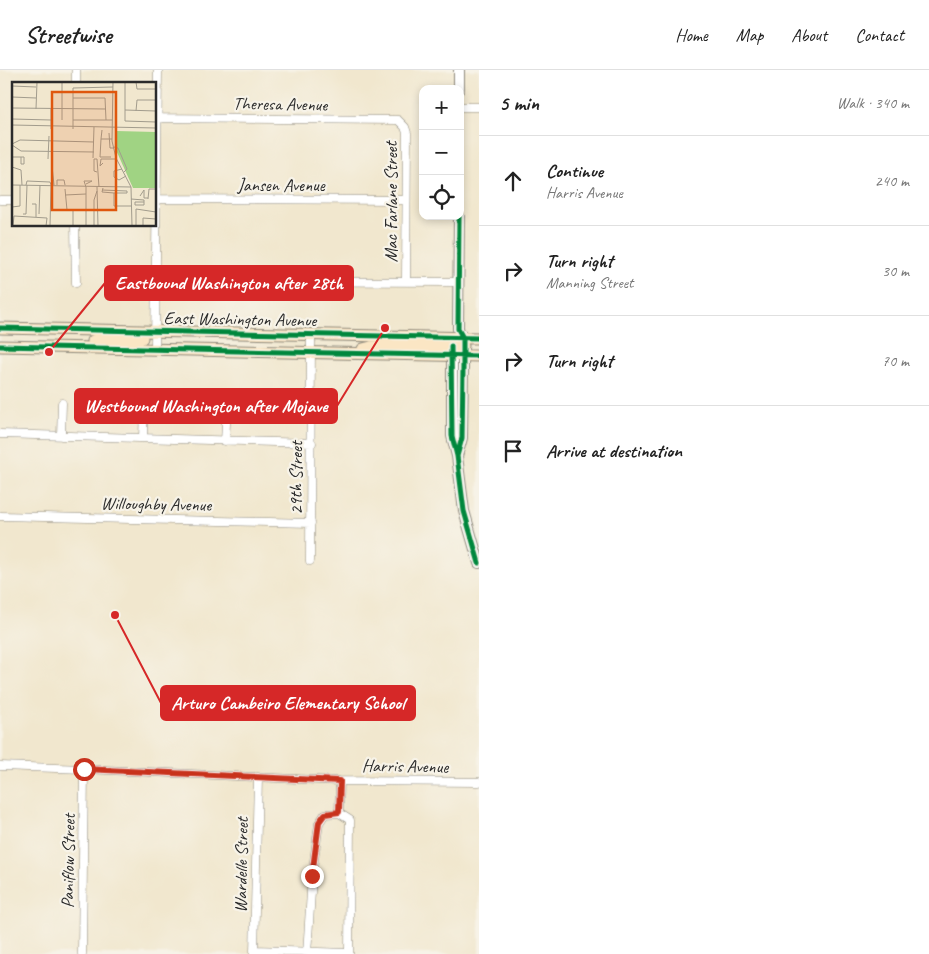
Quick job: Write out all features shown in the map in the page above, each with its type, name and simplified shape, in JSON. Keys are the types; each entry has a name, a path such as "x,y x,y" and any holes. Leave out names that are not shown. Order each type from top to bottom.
{"main road":[{"name":"East Washington Avenue","path":"0,328 311,352 352,353 457,344 479,338"},
{"name":"East Washington Avenue","path":"155,340 311,334 457,344 479,356"},
{"path":"0,346 54,347 90,341 155,340"}],"street":[{"path":"156,118 158,70"},
{"path":"459,70 459,85"},
{"path":"464,107 479,107"},
{"name":"Theresa Avenue","path":"156,118 398,120 402,123"},
{"name":"Mac Farlane Street","path":"402,123 407,133 406,282"},
{"name":"Jansen Avenue","path":"156,199 406,200"},
{"path":"459,220 457,344 462,438 457,456 464,511 479,563"},
{"path":"75,226 76,283"},
{"path":"155,226 155,340"},
{"path":"155,281 459,282"},
{"name":"29th Street","path":"310,561 311,334"},
{"path":"60,436 62,403"},
{"path":"143,438 144,406"},
{"path":"225,441 226,407"},
{"path":"0,434 312,443"},
{"name":"Willoughby Avenue","path":"0,516 311,523"},
{"name":"Harris Avenue","path":"0,766 340,781 479,782"},
{"name":"Paniflow Street","path":"82,954 84,769"},
{"name":"Wardelle Street","path":"254,952 258,777"},
{"path":"339,812 340,781"},
{"path":"254,952 349,954 350,820 339,812 325,814 319,822 312,876 308,953"}],"cycle path":[{"path":"457,456 462,438 463,368 463,338 458,329 459,220"},
{"path":"0,328 479,338"},
{"path":"0,346 479,356"},
{"path":"451,346 452,436 457,456 464,511 479,563"}],"place":[{"name":"Westbound Washington after Mojave","path":"385,328"},
{"name":"Eastbound Washington after 28th","path":"49,352"},
{"name":"Arturo Cambeiro Elementary School","path":"115,615"}],"route":[{"path":"84,769 340,781 339,812 325,814 319,822 312,876"}]}
